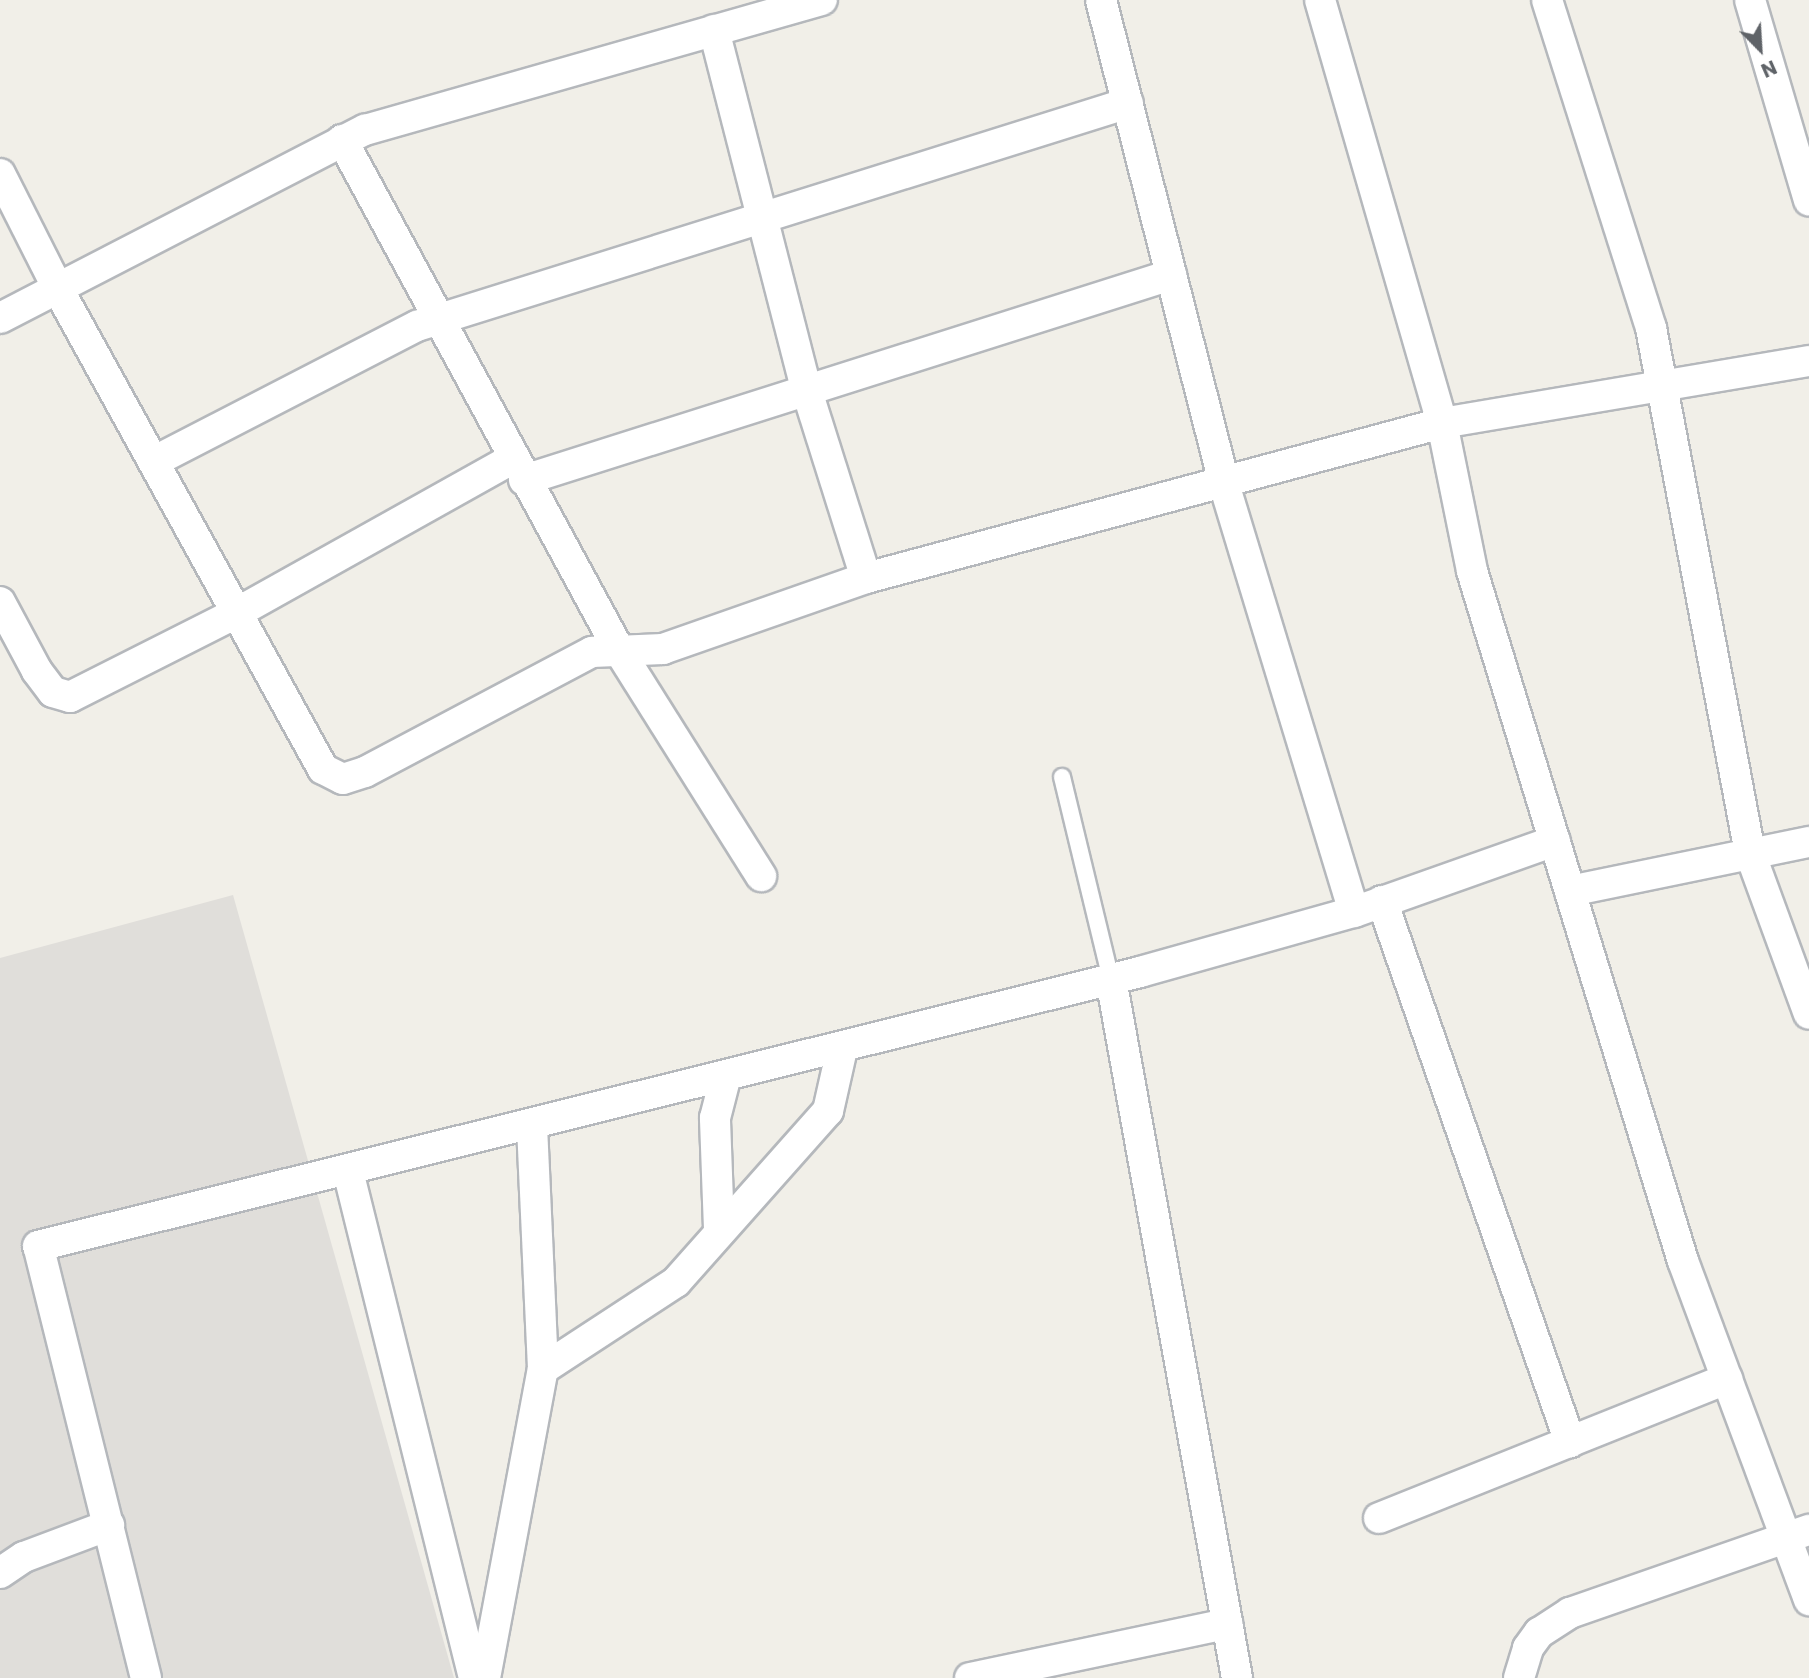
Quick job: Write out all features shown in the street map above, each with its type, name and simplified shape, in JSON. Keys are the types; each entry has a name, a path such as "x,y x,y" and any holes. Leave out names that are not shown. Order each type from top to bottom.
{"street":[{"path":"0,318 342,140 714,30 772,7 822,0"},
{"path":"1101,0 1224,484 1354,912"},
{"path":"1320,0 1442,423 1472,572 1683,1262 1727,1379 1798,1536 1809,1600"},
{"path":"1547,0 1651,328 1664,384 1750,853 1809,1014"},
{"path":"1750,0 1809,200"},
{"path":"714,30 760,221 807,391 866,578"},
{"path":"155,461 400,333 442,317 760,221 1128,103"},
{"path":"342,140 442,317 518,469 620,652 761,876"},
{"path":"0,174 58,289 240,611 323,769 342,779 365,772 592,652 663,649 866,578 1224,484 1442,423 1809,362"},
{"path":"0,602 37,671 53,692 70,698 518,469 807,391 1171,275"},
{"path":"146,1678 38,1246 725,1079 1111,979 1354,912 1555,841"},
{"path":"1570,891 1809,842"},
{"path":"1382,901 1570,1442"},
{"path":"1111,979 1237,1678"},
{"path":"543,1369 676,1282 719,1229 828,1111 842,1049"},
{"path":"719,1229 715,1118 725,1079"},
{"path":"485,1678 543,1369 533,1126"},
{"path":"348,1171 474,1678"},
{"path":"1379,1518 1727,1379"},
{"path":"0,1573 24,1557 109,1525"},
{"path":"1519,1678 1528,1648 1539,1633 1562,1617 1798,1536"},
{"path":"970,1678 1042,1671 1227,1624"}],"lane":[{"path":"1062,777 1111,979"}],"shaded area":[{"path":"233,895 454,1678 0,1678 0,958"}]}
